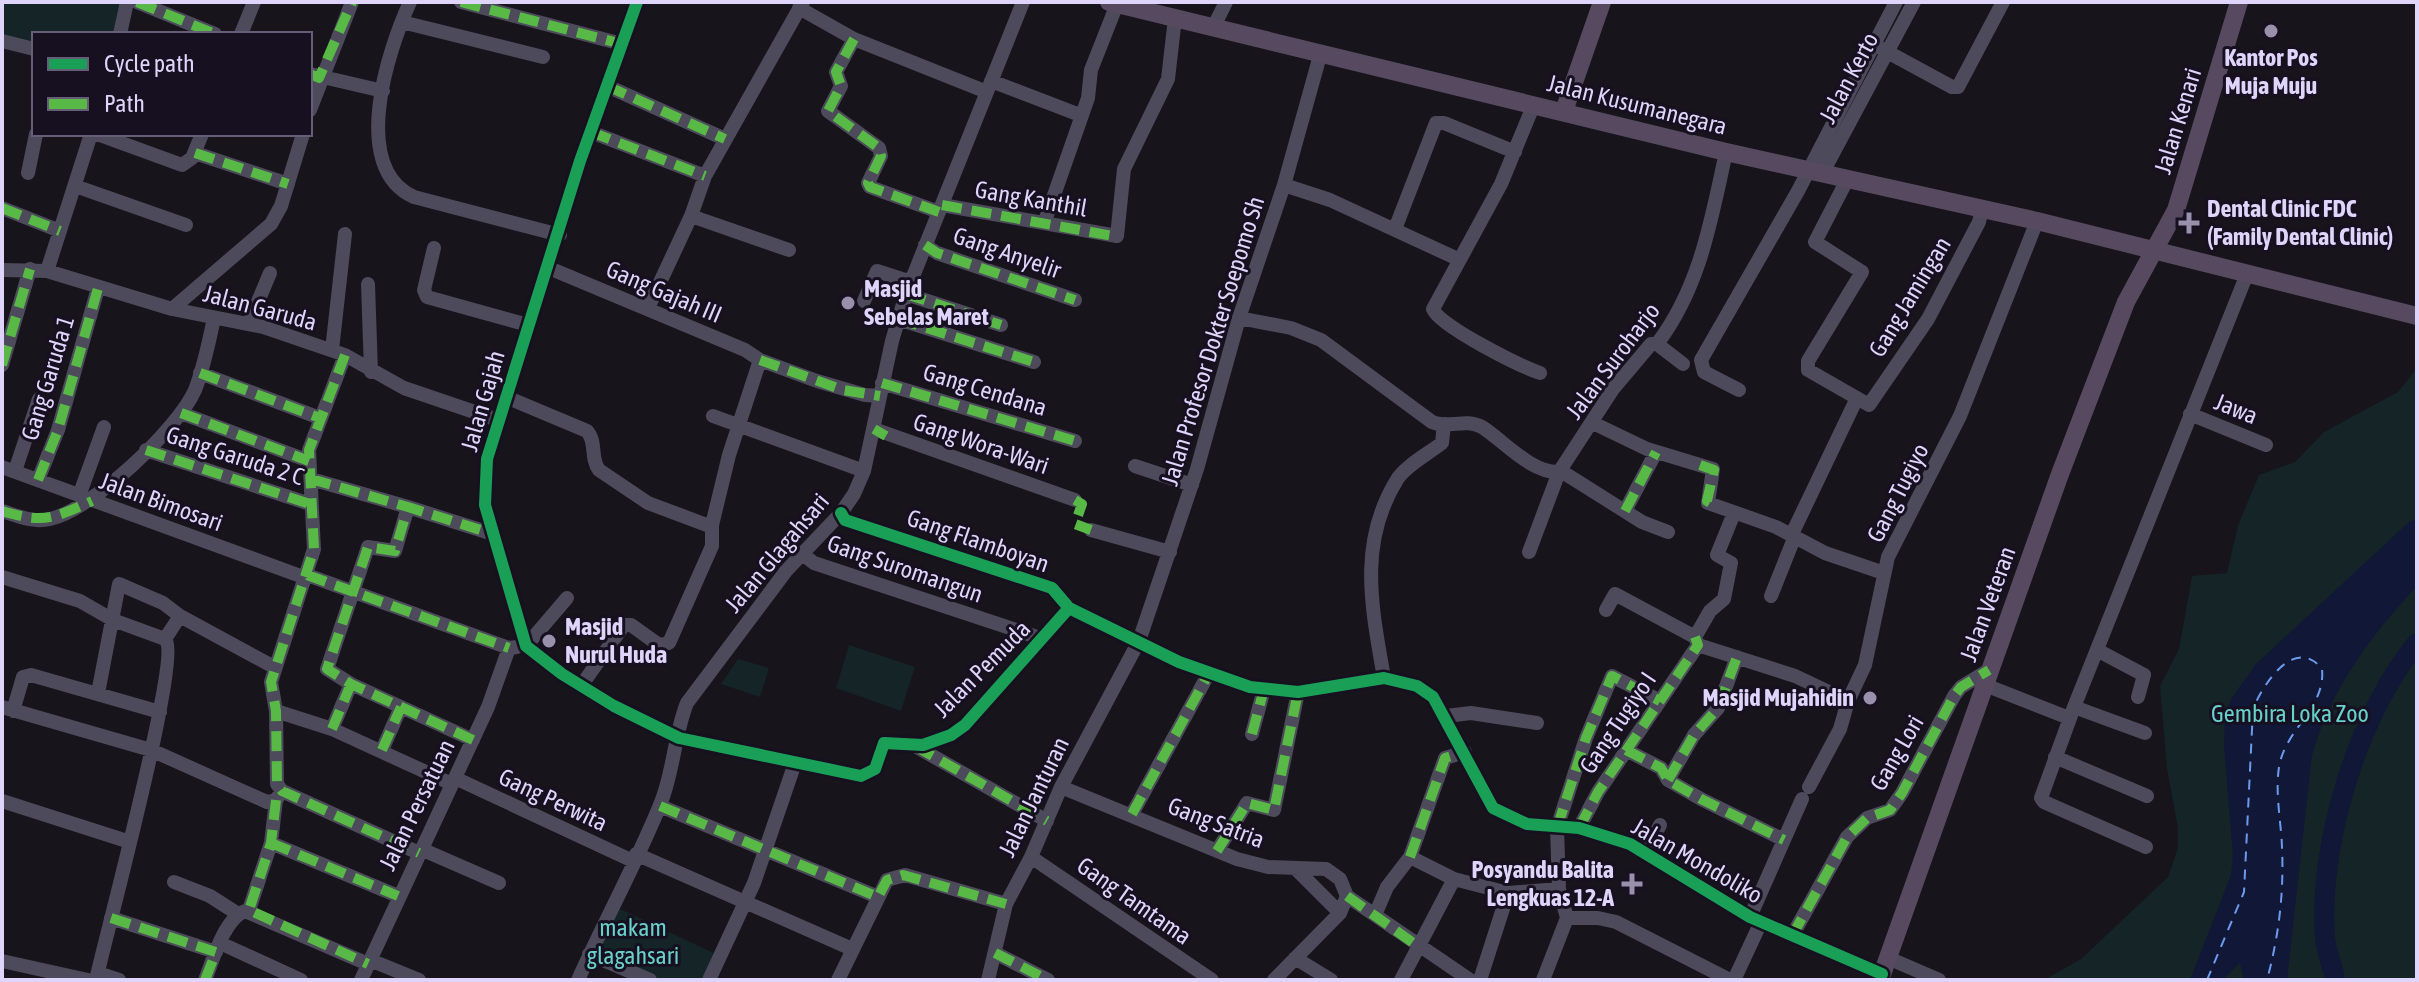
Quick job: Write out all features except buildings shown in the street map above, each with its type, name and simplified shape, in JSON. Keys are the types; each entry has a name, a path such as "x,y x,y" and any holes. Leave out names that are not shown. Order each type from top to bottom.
{"main road":[{"path":"1564,111 1602,2"},
{"name":"Jalan Kenari","path":"2154,250 2176,210 2239,2"},
{"name":"Jalan Kusumanegara","path":"1113,3 1815,173 2037,221 2417,316"},
{"name":"Jalan Kusumanegara","path":"2154,250 2417,308"},
{"name":"Jalan Veteran","path":"1879,970 2126,302 2154,250"}],"street":[{"path":"120,32 127,2"},
{"path":"137,2 210,32"},
{"path":"242,32 254,2"},
{"path":"312,96 315,76 352,2"},
{"path":"410,2 383,91 377,142 402,190 414,197 560,235"},
{"path":"461,2 622,44"},
{"name":"Jalan Gajah","path":"526,646 485,505 487,459 591,132 637,2"},
{"name":"Jalan Glagahsari","path":"578,980 660,806 679,738 680,719 687,703 801,553 841,513 864,471 906,294 1023,2"},
{"path":"1214,26 1226,2"},
{"name":"Jalan Kerto","path":"1815,173 1896,2"},
{"name":"Jalan Kerto","path":"1815,173 1888,53 1914,2"},
{"path":"1875,45 1958,87 2003,2"},
{"path":"1045,221 1091,89 1091,70 1113,3"},
{"path":"648,308 691,216 705,176 801,5 854,39 1080,115"},
{"name":"Gang Kanthil","path":"854,39 836,72 841,86 828,111 879,148 881,156 868,183 870,187 941,208 1045,221 1117,236 1121,228 1124,169 1168,79 1175,18"},
{"path":"402,22 543,57"},
{"path":"2,41 32,48"},
{"name":"Jalan Profesor Dokter Soepomo Sh","path":"1139,641 1192,485 1239,318 1284,185 1321,52"},
{"path":"315,76 383,91"},
{"path":"607,86 725,139"},
{"path":"1534,104 1515,152 1433,313 1472,341 1540,373"},
{"path":"1395,229 1436,123 1444,123 1515,152"},
{"path":"591,132 705,176"},
{"path":"28,173 36,136"},
{"path":"47,271 93,136"},
{"path":"99,136 177,165 189,162 201,136"},
{"path":"172,309 271,224 288,184 302,136"},
{"name":"Jalan Suroharjo","path":"1529,552 1560,471 1640,355 1651,344 1657,344 1671,325 1697,272 1726,152"},
{"path":"195,153 288,184"},
{"path":"1739,390 1704,372 1701,360 1815,173"},
{"path":"1847,180 1815,242 1862,272 1808,366 1812,373 1864,402"},
{"path":"1284,185 1330,200 1458,259"},
{"path":"75,186 186,225"},
{"path":"2,208 60,231"},
{"name":"Gang Jamingan","path":"1771,596 1793,535 1864,402 1928,319 1979,222 1982,209"},
{"path":"691,216 789,250"},
{"name":"Gang Tugiyo","path":"1732,980 1784,840 1805,793 1840,729 1848,701 1865,665 1884,573 1894,544 1933,476 1960,416 2037,221"},
{"path":"205,980 218,948 243,912 271,843 279,796 276,711 270,688 274,667 307,577 316,541 310,504 309,461 339,353 345,234"},
{"name":"Gang Anyelir","path":"925,245 937,253 1075,300"},
{"path":"434,248 424,290 427,297 528,325"},
{"name":"Gang Gajah III","path":"549,268 752,353 760,360 843,390 881,389"},
{"path":"2,365 30,269"},
{"name":"Jalan Garuda","path":"2,270 47,271 172,309 249,323 339,353 404,388 498,420"},
{"path":"864,301 877,271 908,281 912,277"},
{"path":"249,323 270,273"},
{"path":"2146,847 2042,801 2072,713 2247,274"},
{"path":"368,284 371,372"},
{"name":"Gang Garuda 1","path":"38,480 58,430 98,288"},
{"path":"906,294 1001,325"},
{"path":"2,511 39,521 60,516 146,450 181,413 200,373 214,318"},
{"path":"1239,318 1291,328 1321,340 1432,422 1474,424 1544,471 1560,471 1625,511 1668,532"},
{"path":"898,319 1034,362"},
{"path":"1657,344 1683,364"},
{"path":"581,686 626,624 659,645 668,645 711,549 712,527 760,360"},
{"path":"200,373 320,418"},
{"name":"Gang Cendana","path":"881,389 1075,441"},
{"path":"506,397 587,431 592,436 594,463 599,470 648,503 712,527"},
{"path":"8,469 39,399"},
{"path":"181,413 309,461"},
{"name":"Jawa","path":"2190,414 2266,445"},
{"path":"713,416 864,471"},
{"path":"1593,423 1656,452 1713,469 1707,501 1712,504 1793,535 1825,553 1884,573"},
{"path":"1384,678 1369,581 1376,532 1399,476 1442,443 1444,424"},
{"path":"86,498 104,427"},
{"name":"Gang Wora-Wari","path":"874,429 1075,500"},
{"name":"Gang Garuda 2 C","path":"146,450 310,504"},
{"path":"1625,511 1656,452"},
{"path":"1135,466 1192,485"},
{"name":"Jalan Bimosari","path":"8,469 307,577 356,590 509,648 526,646"},
{"path":"311,479 493,534"},
{"path":"408,507 395,551 368,547 327,669 351,684 473,740"},
{"name":"Gang Flamboyan","path":"841,513 845,520 1052,588 1069,608 1139,641"},
{"name":"Gang Tugiyo I","path":"1579,828 1697,641 1710,611 1724,599 1731,563 1717,555 1734,513"},
{"path":"1091,530 1170,552"},
{"name":"Gang Suromangun","path":"801,553 814,563 1043,639"},
{"path":"2,577 80,601 113,620 165,639 170,652 160,712 130,842 94,978"},
{"path":"98,693 121,582 274,667"},
{"path":"1606,610 1615,594 1697,641 1795,676 1848,701"},
{"path":"567,598 526,646 581,686 679,738 795,763 745,903 709,980"},
{"name":"Jalan Pemuda","path":"795,763 867,775 875,769 884,743 915,746 951,735 965,725 1069,608"},
{"path":"165,639 180,616"},
{"name":"Jalan Mondoliko","path":"1139,641 1209,673 1264,689 1298,692 1384,678 1427,691 1446,716 1493,808 1527,824 1579,828 1646,852 1756,920 1834,954"},
{"name":"Jalan Janturan","path":"988,980 1006,904 1031,857 1061,787 1139,641"},
{"name":"Jalan Persatuan","path":"361,980 473,740 509,648"},
{"path":"2097,650 2144,675 2138,697"},
{"path":"1668,780 1694,735 1718,708 1737,657"},
{"path":"1132,814 1209,673"},
{"path":"160,712 27,675 23,677 8,709 151,750 267,802 279,796 499,883"},
{"path":"1548,978 1567,918 1559,889 1557,828 1586,738 1612,676 1660,701"},
{"path":"1987,677 2072,713 2145,733"},
{"name":"Gang Lori","path":"1792,936 1847,837 1867,818 1890,810 1954,696 1961,687 1987,677"},
{"path":"332,729 351,684"},
{"path":"1252,734 1264,689"},
{"path":"1217,851 1247,803 1274,810 1298,692"},
{"path":"382,750 401,707"},
{"name":"Gang Perwita","path":"276,711 332,729 852,949"},
{"path":"1446,716 1471,713 1537,723"},
{"path":"915,746 1047,821"},
{"path":"1626,750 1661,768 1668,780 1784,840"},
{"path":"1375,915 1387,887 1410,857 1445,758 1465,752"},
{"path":"2055,757 2147,796"},
{"name":"Gang Satria","path":"1061,787 1106,804 1121,814 1132,814 1217,851 1268,867 1333,872 1347,896"},
{"path":"2,801 130,842"},
{"path":"660,806 878,897"},
{"path":"1646,852 1660,825"},
{"path":"271,843 398,896"},
{"name":"Gang Tamtama","path":"1031,857 1212,980"},
{"path":"1410,857 1454,879 1508,893 1559,889"},
{"path":"1295,868 1340,913"},
{"path":"838,980 887,880 903,875 1006,904"},
{"path":"1401,980 1454,879"},
{"path":"174,882 419,980"},
{"path":"1480,980 1508,893"},
{"path":"1274,980 1340,913 1347,896 1470,980"},
{"path":"111,918 218,948 301,980"},
{"path":"1567,918 1598,918 1616,922 1732,980"},
{"path":"995,953 1048,980"},
{"path":"589,954 650,980"},
{"path":"1295,958 1331,980"},
{"path":"2,961 119,980"},
{"path":"1879,970 1939,980"}],"green space":[{"path":"2,2 131,2 123,32 32,32 32,48 2,40"},
{"name":"Gembira Loka Zoo","path":"2417,368 2417,980 2044,980 2081,959 2168,877 2178,848 2178,828 2167,769 2160,686 2179,649 2192,576 2227,573 2238,525 2259,475 2295,462 2324,432 2398,392"},
{"path":"849,645 915,667 901,711 836,688"},
{"path":"738,659 769,668 760,697 721,684"},
{"name":"makam glagahsari","path":"618,908 718,955 707,980 658,980 602,956 602,942"}],"water":[{"path":"2417,519 2417,586 2354,664 2330,708 2312,755 2287,980 2244,980 2240,963 2223,980 2190,980 2231,875 2233,855 2224,746 2225,717 2231,699 2256,664 2409,522"}],"waterway":[{"path":"2335,980 2326,943 2325,902 2335,823 2360,743 2396,672 2417,643"}],"ferry route":[{"path":"2207,980 2244,892 2253,709 2272,676 2291,660 2301,657 2312,660 2322,669 2322,683 2312,707 2289,741 2279,767 2281,897 2278,930 2267,980"}],"tunnel":[{"path":"1834,954 1866,968"}],"marked path":[{"path":"137,2 210,32"},
{"path":"312,75 319,78 352,2"},
{"path":"461,2 622,44"},
{"path":"854,39 836,72 841,86 828,111 879,148 881,156 868,183 870,187 939,212"},
{"path":"607,86 725,139"},
{"path":"591,132 705,176"},
{"path":"195,153 288,184"},
{"path":"942,205 1113,236"},
{"path":"2,208 60,231"},
{"path":"925,245 937,253 1075,300"},
{"path":"2,365 30,269"},
{"path":"38,480 58,430 98,288"},
{"path":"906,294 1001,325"},
{"path":"898,319 1034,362"},
{"path":"345,355 309,450 314,549 271,682 276,711 277,784 282,791 419,853"},
{"path":"760,360 843,390 880,396"},
{"path":"200,373 320,418"},
{"path":"882,383 1075,441"},
{"path":"181,413 309,461"},
{"path":"874,429 886,436"},
{"path":"146,450 310,504"},
{"path":"1625,511 1656,452"},
{"path":"1700,465 1714,470 1707,501 1712,504"},
{"path":"311,479 408,507"},
{"path":"1075,500 1082,504 1075,524 1091,530"},
{"path":"2,511 39,518 68,512 92,501"},
{"path":"473,740 351,684 327,669 368,547 395,551 408,507 493,534"},
{"path":"307,575 509,648"},
{"path":"1579,828 1598,792 1698,645 1695,637"},
{"path":"1668,780 1694,735 1718,708 1737,657"},
{"path":"1792,936 1847,837 1867,818 1890,810 1954,696 1961,687 1989,670"},
{"path":"1132,814 1209,673"},
{"path":"1557,828 1586,738 1612,676 1660,701"},
{"path":"332,729 351,684"},
{"path":"1252,734 1264,689"},
{"path":"1217,851 1247,803 1274,810 1298,692"},
{"path":"382,750 401,707"},
{"path":"915,746 1047,821"},
{"path":"1626,750 1661,768 1668,780 1701,799 1784,840"},
{"path":"1410,857 1445,758 1465,752"},
{"path":"276,800 271,843 249,910 368,964"},
{"path":"660,806 878,897 887,880 903,875 1006,904"},
{"path":"271,843 398,896"},
{"path":"1347,896 1419,947"},
{"path":"111,918 216,952 205,980"},
{"path":"995,953 1048,980"}],"cycle path":[{"path":"637,2 580,161 487,459 485,505 526,646 562,674 614,706 679,738 861,776 875,769 884,743 923,745 951,735 965,725 1069,608"},
{"path":"841,513 845,520 1052,588 1069,608 1179,662 1250,687 1298,692 1384,678 1417,686 1433,697 1493,808 1527,824 1579,828 1630,844 1750,917 1882,974"}],"place":[{"name":"Kantor Pos Muja Muju","path":"2271,31"},
{"name":"Dental Clinic FDC (Family Dental Clinic)","path":"2189,223"},
{"name":"Masjid Sebelas Maret","path":"848,303"},
{"name":"Masjid Nurul Huda","path":"549,641"},
{"name":"Masjid Mujahidin","path":"1870,698"},
{"name":"Posyandu Balita Lengkuas 12-A","path":"1632,884"}]}
